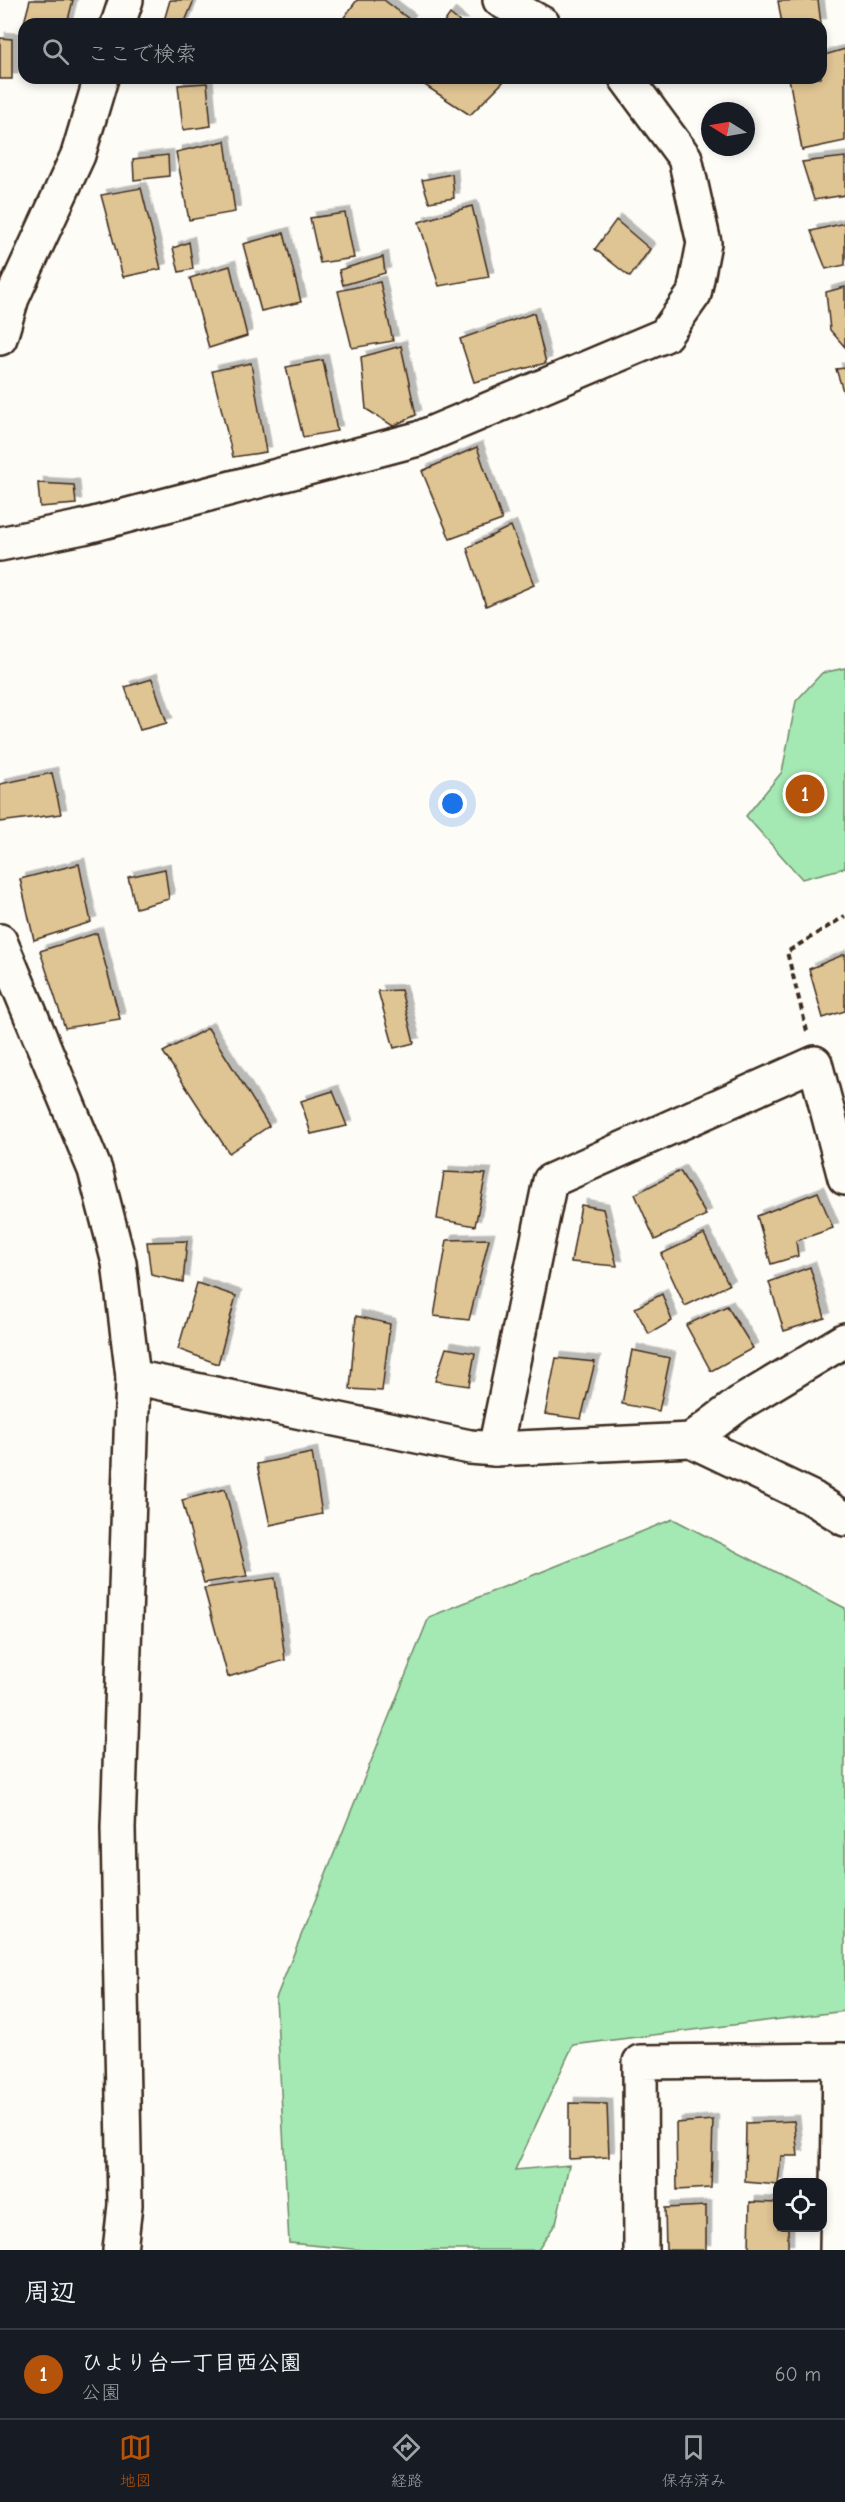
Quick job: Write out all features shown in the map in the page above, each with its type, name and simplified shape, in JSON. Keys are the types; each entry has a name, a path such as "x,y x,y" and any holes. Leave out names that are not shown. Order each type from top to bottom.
{"street":[{"path":"120,18 126,0"},
{"path":"500,0 532,18"},
{"path":"0,338 12,298 78,155 99,84"},
{"path":"0,544 83,527 418,439 665,334 694,294 704,243 685,158 630,84"},
{"path":"0,941 95,1170 119,1263 133,1377 118,1828 125,2205 120,2250"},
{"path":"495,1449 550,1181 815,1063 845,1178"},
{"path":"691,1440 740,1403 845,1340"},
{"path":"133,1377 470,1448 495,1449 691,1440 814,1499 845,1518"},
{"path":"641,2250 640,2062 842,2060 837,2250"}],"path":[{"path":"815,1063 787,952 845,916"}],"green space":[{"path":"845,668 845,868 802,879 746,816 782,772 796,701 822,673"},
{"path":"673,1519 845,1608 845,2011 573,2045 515,2170 569,2165 556,2223 538,2250 364,2250 289,2243 276,1998 429,1617"}],"building":[{"path":"30,0 73,0 68,18 25,18"},
{"path":"170,0 194,0 186,18 165,18"},
{"path":"357,0 384,0 407,18 344,18"},
{"path":"818,0 820,18 781,18 778,1"},
{"path":"0,38 12,39 12,79 0,79"},
{"path":"845,49 845,141 802,150 790,84 827,84 827,54"},
{"path":"207,84 211,126 183,130 178,85"},
{"path":"423,84 501,84 470,115"},
{"path":"225,141 235,212 189,220 176,152"},
{"path":"168,155 169,176 134,180 133,159"},
{"path":"845,157 845,195 814,200 802,162"},
{"path":"452,174 454,198 429,202 422,180"},
{"path":"141,188 161,269 123,277 101,195"},
{"path":"472,206 489,277 439,286 419,222"},
{"path":"345,213 354,258 320,263 310,218"},
{"path":"616,220 650,249 630,277 595,249"},
{"path":"845,223 845,265 826,269 811,231"},
{"path":"284,233 301,302 261,311 243,244"},
{"path":"189,242 193,269 179,272 173,248"},
{"path":"383,257 385,273 343,285 339,270"},
{"path":"230,266 247,336 209,348 190,278"},
{"path":"380,282 393,341 352,348 338,291"},
{"path":"845,287 845,347 830,330 826,292"},
{"path":"534,313 546,363 474,382 460,339"},
{"path":"401,346 416,415 393,426 366,409 361,357"},
{"path":"323,360 337,431 303,437 286,367"},
{"path":"251,363 266,452 233,457 212,371"},
{"path":"845,368 845,397 836,369"},
{"path":"477,447 502,520 450,539 422,471"},
{"path":"38,483 74,485 76,504 40,507"},
{"path":"511,526 534,585 486,606 467,548"},
{"path":"152,679 167,723 140,730 125,687"},
{"path":"52,773 61,814 0,822 0,784"},
{"path":"79,864 91,922 34,940 20,879"},
{"path":"165,869 169,899 136,908 128,877"},
{"path":"97,933 120,1019 65,1028 40,951"},
{"path":"845,954 845,1011 823,1018 809,969"},
{"path":"401,990 414,1043 394,1048 378,991"},
{"path":"208,1028 269,1126 229,1153 163,1052"},
{"path":"333,1091 347,1126 311,1134 301,1101"},
{"path":"680,1171 706,1215 655,1240 635,1194"},
{"path":"444,1172 486,1174 475,1226 437,1219"},
{"path":"818,1192 833,1228 796,1241 798,1256 771,1264 757,1216"},
{"path":"581,1205 603,1209 617,1266 571,1262"},
{"path":"704,1234 729,1285 685,1306 661,1254"},
{"path":"489,1239 469,1320 434,1316 447,1240"},
{"path":"187,1241 183,1282 151,1275 147,1242"},
{"path":"810,1267 825,1318 784,1331 769,1282"},
{"path":"197,1283 236,1296 218,1364 178,1349"},
{"path":"662,1294 672,1321 649,1334 635,1308"},
{"path":"727,1306 753,1348 711,1371 686,1325"},
{"path":"356,1316 390,1324 382,1391 350,1389"},
{"path":"446,1348 475,1353 469,1386 435,1381"},
{"path":"632,1350 670,1358 659,1411 622,1404"},
{"path":"556,1358 595,1362 581,1419 545,1414"},
{"path":"312,1453 322,1514 270,1525 257,1464"},
{"path":"225,1489 247,1576 204,1583 182,1500"},
{"path":"275,1578 285,1660 228,1677 204,1588"},
{"path":"569,2103 607,2104 609,2157 569,2159"},
{"path":"713,2120 711,2188 677,2190 676,2123"},
{"path":"794,2121 798,2156 781,2156 779,2178 773,2178 773,2185 745,2182 746,2123"},
{"path":"750,2202 773,2203 773,2232 788,2232 788,2250 749,2250"},
{"path":"706,2206 706,2250 666,2250 665,2208"}],"place":[{"name":"ひより台一丁目西公園","path":"805,794"}]}
